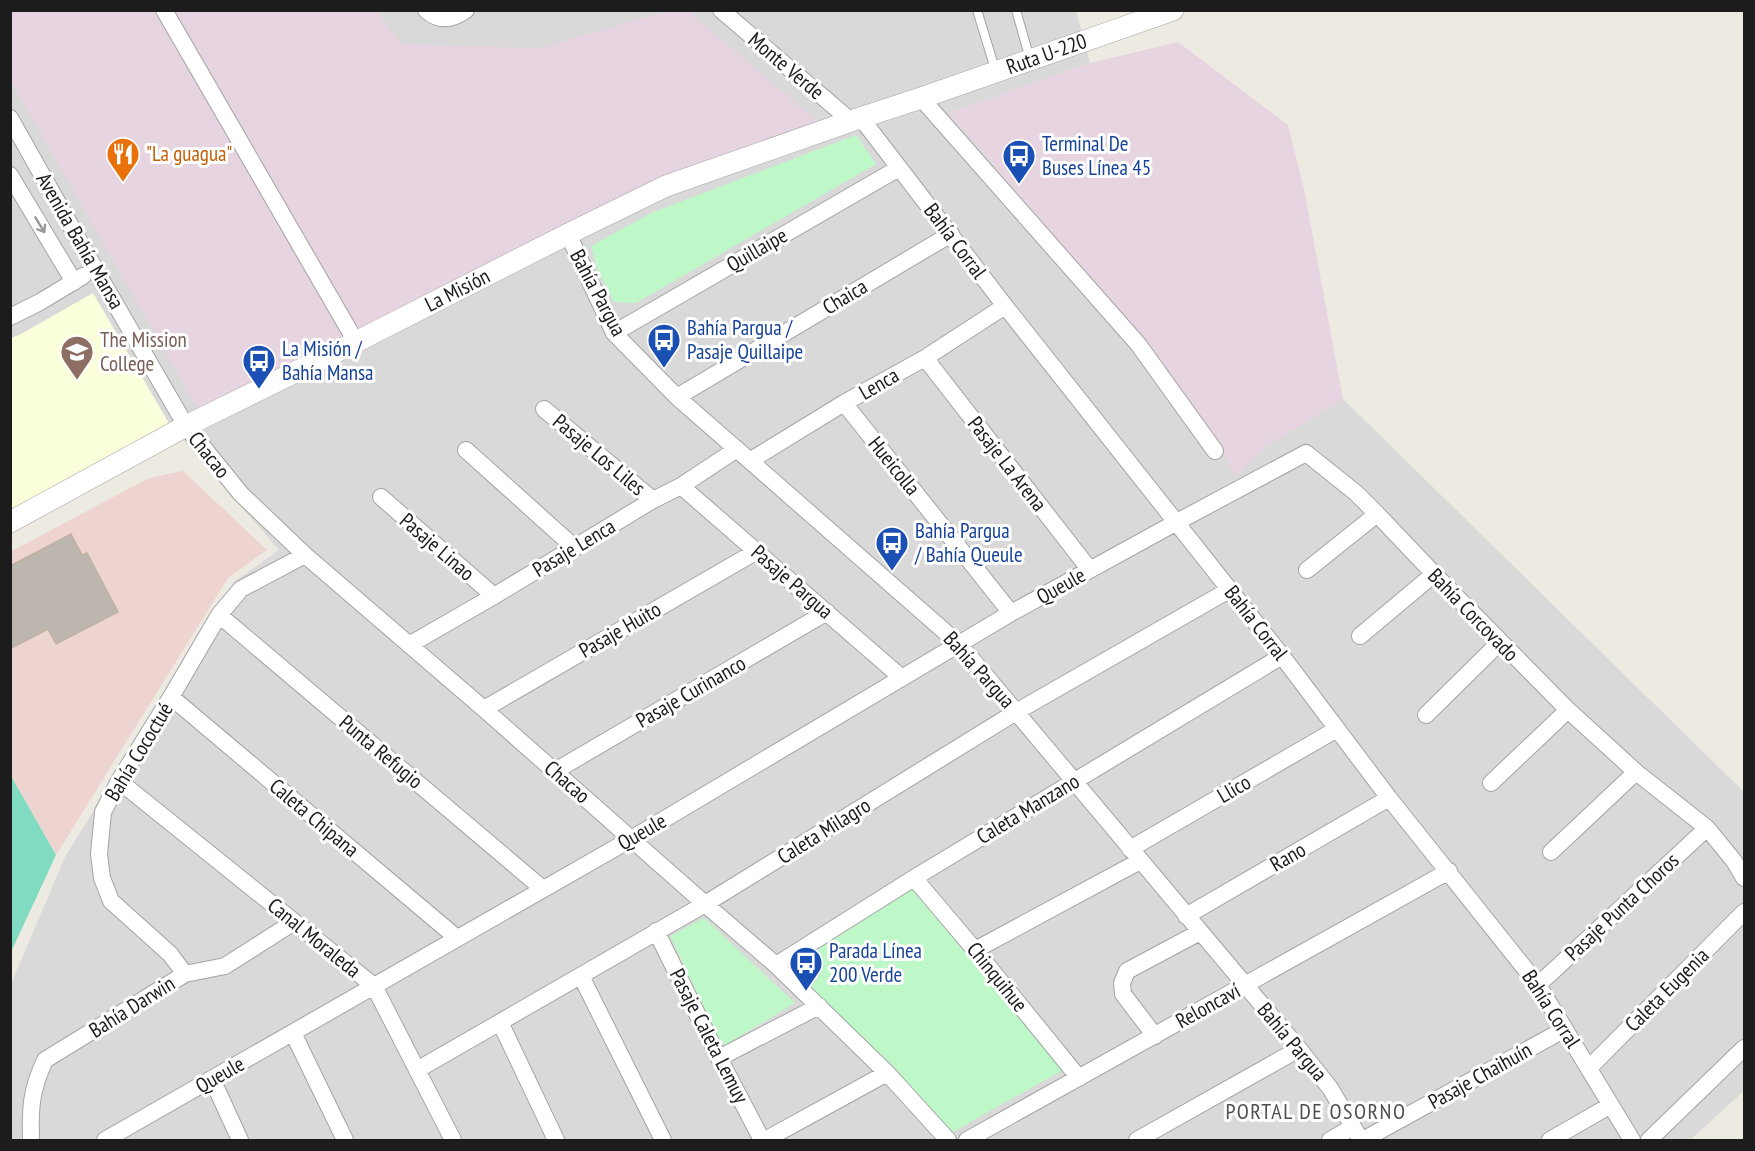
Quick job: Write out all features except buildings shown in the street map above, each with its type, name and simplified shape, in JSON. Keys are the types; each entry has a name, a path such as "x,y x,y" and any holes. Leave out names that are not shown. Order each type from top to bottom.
{"street":[{"path":"164,10 356,342"},
{"path":"426,10 431,15 445,19 452,18 466,10"},
{"name":"Monte Verde","path":"721,10 856,119"},
{"name":"Ruta U-220","path":"921,98 1173,10"},
{"path":"921,98 1138,345 1215,451"},
{"name":"La Misión","path":"10,522 186,426 666,186 921,98"},
{"name":"Avenida Bahía Mansa","path":"10,118 186,426"},
{"name":"Bahía Corral","path":"856,119 899,168 951,234 1005,306 1282,656 1389,798 1538,985 1632,1140"},
{"name":"Quillaipe","path":"614,333 899,168"},
{"name":"Avenida Bahía Mansa","path":"10,175 15,194 74,282"},
{"name":"Bahía Pargua","path":"568,234 614,333 677,397 959,644 1299,1049 1330,1088 1359,1136"},
{"name":"Chaica","path":"677,397 951,234"},
{"path":"10,317 95,269"},
{"name":"Lenca","path":"751,460 925,358 1005,306"},
{"name":"Pasaje La Arena","path":"925,358 1090,570"},
{"name":"Hueicolla","path":"844,404 1011,613"},
{"name":"Pasaje Los Liles","path":"544,409 653,500"},
{"name":"Chacao","path":"186,426 241,494 305,555 484,708 776,965 887,1073 948,1140"},
{"name":"Pasaje Lenca","path":"409,645 653,500 681,486 737,449"},
{"path":"466,450 575,548"},
{"name":"Bahía Corcovado","path":"1177,522 1306,453 1356,493 1568,710 1636,772 1707,828 1734,861 1744,878"},
{"name":"Pasaje Pargua","path":"681,486 902,678"},
{"name":"Pasaje Linao","path":"381,497 494,596"},
{"path":"1307,570 1377,514"},
{"name":"Queule","path":"105,1140 132,1134 212,1079 631,839 1011,613 1177,522"},
{"name":"Pasaje Huito","path":"484,708 757,551"},
{"name":"Bahía Cococtué","path":"185,975 170,954 111,901 102,878 99,854 103,812 119,781 219,615 241,589 305,555"},
{"path":"1360,636 1434,574"},
{"name":"Caleta Milagro","path":"417,1070 705,904 1016,712 1229,590"},
{"name":"Pasaje Curinanco","path":"555,771 827,612"},
{"name":"Punta Refugio","path":"219,615 543,889"},
{"path":"1426,715 1500,642"},
{"name":"Caleta Manzano","path":"776,965 914,878 1282,656"},
{"name":"Caleta Chipana","path":"171,698 457,938"},
{"path":"1491,783 1568,710"},
{"name":"Llico","path":"975,950 1135,855 1337,729"},
{"path":"1551,852 1636,772"},
{"name":"Canal Moraleda","path":"119,781 374,986 453,1140"},
{"name":"Rano","path":"1186,916 1389,798"},
{"name":"Pasaje Punta Choros","path":"1538,985 1707,828"},
{"name":"Reloncaví","path":"968,1140 1449,871"},
{"name":"Chinquihue","path":"914,878 1079,1078"},
{"name":"Caleta Eugenia","path":"1588,1068 1744,912"},
{"name":"Bahía Darwin","path":"31,1140 31,1101 36,1078 45,1060 185,975 225,966 294,922"},
{"name":"Pasaje Caleta Lemuy","path":"656,931 763,1140"},
{"path":"1155,1036 1123,994 1124,977 1127,971 1200,932"},
{"path":"581,976 663,1140"},
{"path":"719,1058 819,1006"},
{"path":"500,1022 556,1140"},
{"name":"Pasaje Chaihuín","path":"1330,1140 1359,1136 1565,1029"},
{"path":"293,1033 345,1140"},
{"path":"1649,1140 1744,1048"},
{"path":"1137,1140 1299,1049"},
{"path":"763,1140 887,1073"},
{"path":"212,1079 240,1140"},
{"path":"1550,1140 1611,1105"}],"lane":[{"path":"977,10 996,72"},
{"path":"1016,10 1030,60"}],"shaded area":[{"path":"10,11 377,11 401,44 540,48 668,11 688,11 820,124 200,413 11,81"},
{"path":"11,11 1076,11 1090,63 949,113 1163,363 1237,475 1265,447 1343,399 1744,792 1744,1091 1690,1140 11,1140 11,984 65,857 234,582 279,550 170,425 11,511"},
{"path":"1178,42 1288,125 1304,189 1343,399 1265,447 1237,476 1163,363 949,113 1090,63"},
{"name":"The Mission College","path":"93,293 170,425 11,511 11,338"},
{"path":"183,471 267,550 228,578 56,855 11,776 10,552 149,478"}],"green space":[{"path":"856,135 876,164 636,303 614,302 598,271 591,246 651,213"},
{"path":"10,776 56,855 11,952"},
{"path":"912,889 1063,1070 953,1132 790,967"},
{"path":"704,918 795,1003 722,1047 670,936"}],"place":[{"name":"\"La guagua\"","path":"123,183"},
{"name":"Terminal De Buses Línea 45","path":"1019,185"},
{"name":"Bahía Pargua / Pasaje Quillaipe","path":"664,369"},
{"name":"The Mission College","path":"77,381"},
{"name":"La Misión / Bahía Mansa","path":"259,390"},
{"name":"Bahía Pargua / Bahía Queule","path":"892,572"},
{"name":"Parada Línea 200 Verde","path":"806,992"}],"district":[{"name":"PORTAL DE OSORNO","path":"1316,1111"}]}
